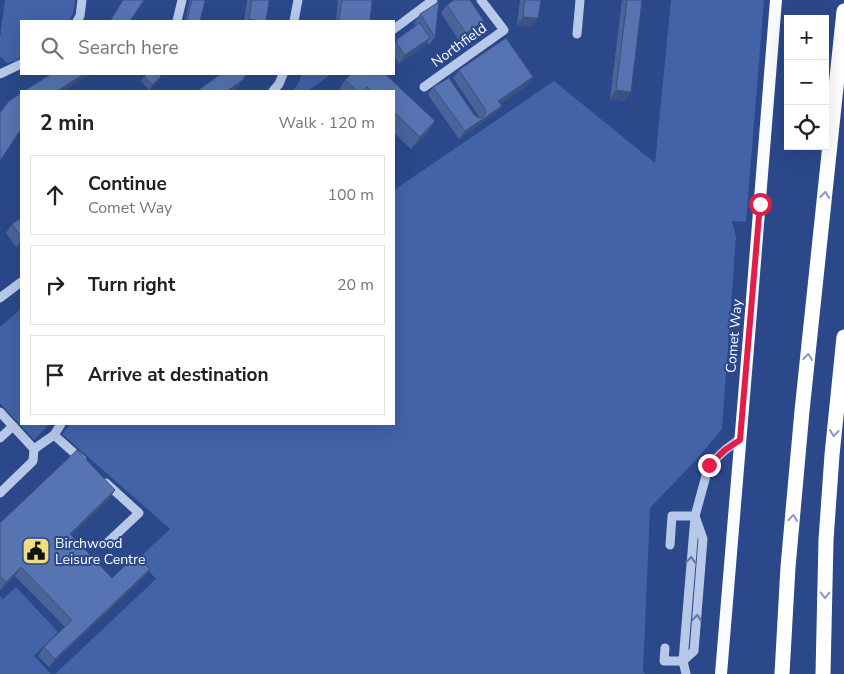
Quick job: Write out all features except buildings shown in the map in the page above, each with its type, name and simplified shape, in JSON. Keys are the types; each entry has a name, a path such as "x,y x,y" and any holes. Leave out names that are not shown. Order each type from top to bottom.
{"highway":[{"path":"782,674 788,567 804,392 844,11"},
{"path":"823,674 826,540 832,455 844,337"},
{"path":"787,674 788,567"}],"main road":[{"name":"Comet Way","path":"721,674 776,0"}],"street":[{"path":"78,20 82,0"},
{"path":"177,20 182,0"},
{"path":"294,20 298,0"},
{"path":"395,28 433,0"},
{"name":"Northfield","path":"424,87 445,78 504,30 481,0"},
{"path":"577,34 580,0"},
{"path":"0,74 20,64"},
{"path":"274,90 279,84 282,75"},
{"path":"0,298 20,283"},
{"path":"0,412 34,448 33,461 0,493"},
{"path":"34,448 54,435 60,425"},
{"path":"0,438 13,426"},
{"path":"54,435 89,467"},
{"path":"686,674 683,661 695,516 709,465 725,450 740,440"},
{"path":"103,480 139,513 107,544"},
{"path":"670,544 672,516 695,516"},
{"path":"665,648 664,661 683,661"}],"shaded area":[{"path":"5,0 75,0 74,11 70,20 20,20 20,58 15,61 7,63 0,56 0,38"},
{"path":"671,0 764,0 746,222 732,221 736,237 722,429 695,461 650,508 643,672 646,674 55,674 156,579 138,559 170,529 62,434 69,425 395,425 395,189 554,81 655,163"},
{"path":"302,75 330,75 309,90 294,90"},
{"path":"20,310 20,425 0,403 0,327"},
{"path":"20,425 49,425 34,440"},
{"path":"16,587 58,632 34,656 51,674 0,674 0,596 3,599"}],"place":[{"name":"Birchwood Leisure Centre","path":"36,551"}],"route":[{"path":"709,465 725,450 740,440 760,204"}]}
